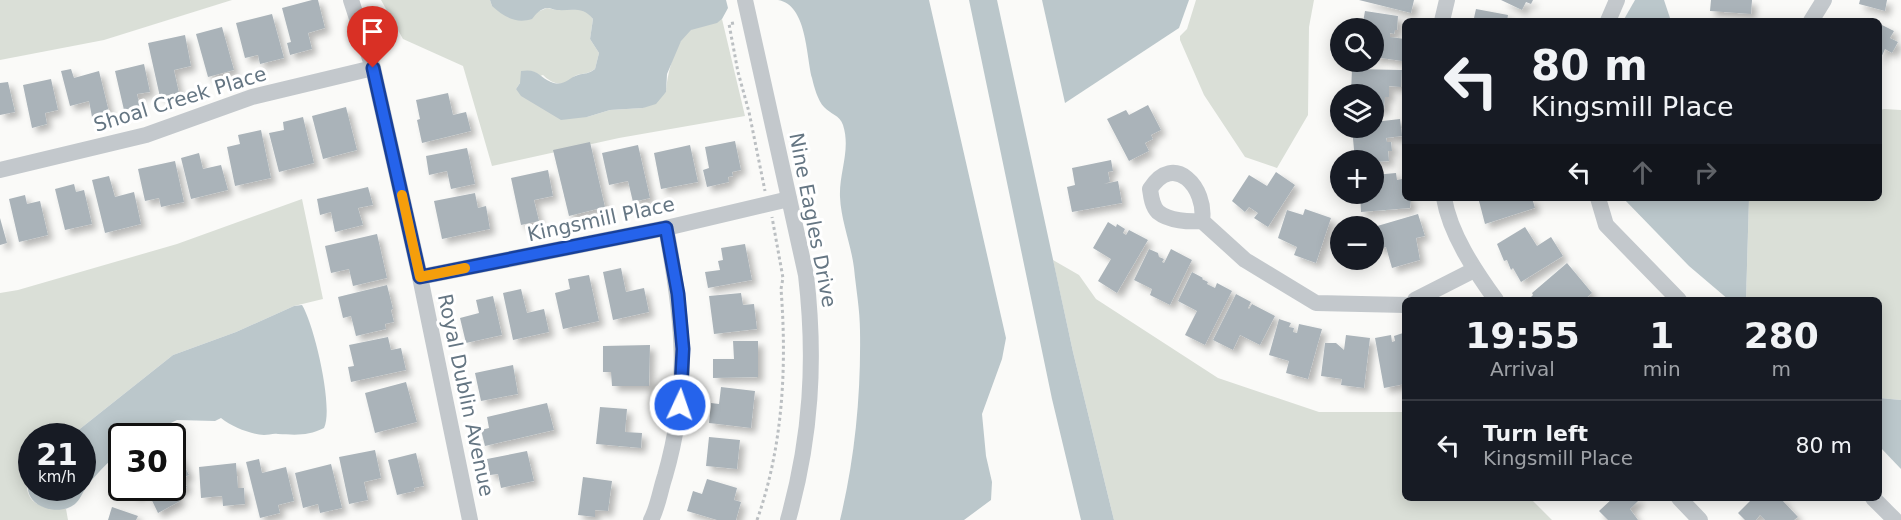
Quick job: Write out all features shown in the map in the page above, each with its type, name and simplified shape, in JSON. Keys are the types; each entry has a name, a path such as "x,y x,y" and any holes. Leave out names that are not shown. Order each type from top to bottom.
{"street":[{"name":"Royal Dublin Avenue","path":"351,0 373,68 420,277 470,520"},
{"name":"Nine Eagles Drive","path":"745,0 806,275 811,321 810,405 805,447 788,520"},
{"path":"1443,18 1446,0"},
{"path":"1609,18 1617,0"},
{"path":"1813,18 1824,0"},
{"name":"Shoal Creek Place","path":"0,170 146,135 252,97 373,68"},
{"name":"Kingsmill Place","path":"420,277 666,228 789,199"},
{"path":"1444,201 1446,211 1474,270 1494,297"},
{"path":"1599,201 1606,225 1676,297"},
{"path":"1202,221 1245,260 1316,303 1402,305"},
{"path":"651,520 674,446 680,405 683,349 678,294 666,228"},
{"path":"1421,297 1474,270"},
{"path":"1682,501 1700,520"},
{"path":"1876,501 1895,520"}],"path":[{"path":"737,22 729,24 766,194"},
{"path":"757,520 773,463 785,359 781,289 783,278 771,216"}],"shaded area":[{"path":"0,0 232,0 104,40 0,60"},
{"path":"381,0 490,0 492,6 537,12 547,8 579,9 588,12 593,19 590,39 599,53 595,69 574,76 562,84 552,82 543,75 520,83 516,89 587,117 610,110 643,108 666,92 676,50 685,35 694,28 722,19 745,116 619,138 492,166 463,66 403,39"},
{"path":"490,0 726,0 728,8 717,23 691,30 681,41 667,74 666,92 656,104 561,120 521,96 516,89 520,83 521,71 535,72 551,82 559,83 593,71 599,53 590,39 593,19 581,11 547,8 532,19 515,20 492,6"},
{"path":"778,0 929,0 1006,338 1002,359 982,414 986,456 992,482 991,500 964,520 840,520 853,450 860,355 854,268 840,197 845,134 842,122 824,107 816,94 804,32 795,11 788,4"},
{"path":"969,0 997,0 1073,352 1114,520 1081,520 1052,399"},
{"path":"1042,0 1189,0 1179,28 1065,103"},
{"path":"1196,0 1314,0 1309,27 1308,115 1277,168 1245,157 1204,95 1180,40 1180,36 1187,29"},
{"path":"1635,0 1664,0 1670,18 1625,18"},
{"path":"1882,110 1901,110 1901,400 1882,398 1882,297 1746,297 1749,201 1882,201"},
{"path":"302,199 323,299 294,306 236,332 173,355 87,423 18,423 18,501 33,501 54,509 66,509 68,520 0,520 0,293 18,290 177,244"},
{"path":"1626,201 1749,201 1746,297 1725,297 1689,266"},
{"path":"1053,260 1079,275 1096,299 1218,378 1319,412 1402,412 1402,501 1533,501 1552,520 1114,520"},
{"path":"302,305 317,347 325,385 324,428 302,434 264,435 241,430 221,418 215,421 177,420 171,423 108,423 108,463 96,475 96,423 87,423 173,355 236,332 294,306"},
{"path":"1882,398 1901,400 1901,469 1882,449"},
{"path":"34,501 78,501 70,507 58,510 39,505"}],"building":[{"path":"318,0 325,28 308,33 312,49 290,55 287,43 291,42 282,8"},
{"path":"1359,0 1414,0 1411,13"},
{"path":"1501,0 1533,0 1531,4 1526,2 1522,10"},
{"path":"1711,0 1752,0 1751,14 1710,11"},
{"path":"1860,0 1887,0 1885,11 1859,4"},
{"path":"1476,9 1508,15 1508,18 1474,18"},
{"path":"1365,11 1398,16 1397,30 1394,34 1390,33 1390,37 1402,39 1402,61 1384,58 1384,18 1364,18"},
{"path":"272,14 284,58 260,64 258,55 245,58 236,23"},
{"path":"1882,25 1894,31 1890,38 1898,42 1892,53 1885,49 1882,56"},
{"path":"222,27 234,70 208,77 196,34"},
{"path":"185,35 191,66 174,70 179,93 160,97 148,43"},
{"path":"144,64 150,92 137,94 140,106 124,110 115,71"},
{"path":"71,69 74,78 99,71 109,112 92,117 89,101 70,106 61,71"},
{"path":"1402,70 1401,87 1389,86 1389,97 1385,97 1384,109 1384,84 1351,84 1352,72"},
{"path":"51,79 58,110 45,113 47,124 32,128 23,85"},
{"path":"8,82 15,112 0,115 0,83"},
{"path":"448,93 453,115 466,112 471,131 422,143 416,100"},
{"path":"1148,105 1161,130 1151,135 1153,139 1145,143 1149,151 1129,161 1107,119 1126,110 1129,115"},
{"path":"346,107 357,150 323,159 312,116"},
{"path":"303,117 314,163 279,172 269,133 284,130 283,122"},
{"path":"1400,119 1402,136 1386,138 1387,142 1391,142 1392,151 1388,151 1389,161 1384,161 1384,150 1354,150 1353,138 1384,138 1384,121"},
{"path":"261,130 271,178 235,186 227,147 240,144 238,135"},
{"path":"735,141 741,170 732,172 733,176 728,177 729,182 707,187 703,170 709,168 705,147"},
{"path":"590,142 605,207 569,216 553,150"},
{"path":"638,145 650,198 633,202 628,181 609,185 602,153"},
{"path":"690,145 698,182 661,189 654,153"},
{"path":"467,148 475,184 451,189 447,171 429,175 426,156"},
{"path":"199,153 203,169 221,165 228,190 191,199 181,158"},
{"path":"1111,160 1113,171 1108,172 1110,182 1104,184 1118,181 1122,203 1072,212 1067,187 1075,185 1072,168"},
{"path":"175,161 184,202 161,207 159,198 145,201 138,169"},
{"path":"548,170 553,196 534,200 539,221 521,225 511,178"},
{"path":"1276,172 1295,185 1268,227 1254,218 1258,213 1249,207 1245,212 1232,201 1249,175 1267,186"},
{"path":"1396,173 1397,180 1402,179 1402,201 1411,201 1410,208 1361,212 1361,204 1384,204 1384,174"},
{"path":"109,176 115,197 134,192 141,224 105,233 92,180"},
{"path":"74,184 76,192 84,190 92,224 65,230 55,189"},
{"path":"368,187 373,205 358,208 363,225 335,232 331,212 320,215 317,199"},
{"path":"475,193 478,208 486,206 490,229 442,239 434,201"},
{"path":"25,195 27,204 40,201 48,235 19,242 9,199"},
{"path":"1479,201 1533,201 1535,208 1485,224"},
{"path":"1305,209 1330,218 1316,263 1294,255 1297,247 1278,238 1287,210 1303,215"},
{"path":"1418,214 1425,236 1416,238 1420,260 1392,268 1386,247 1384,248 1384,224"},
{"path":"0,218 7,243 0,245"},
{"path":"1108,222 1125,229 1123,233 1126,235 1129,230 1148,240 1117,293 1098,281 1111,259 1093,248"},
{"path":"1525,227 1537,246 1551,237 1563,256 1521,282 1513,268 1511,270 1507,260 1504,261 1497,244"},
{"path":"377,234 387,278 353,286 349,269 331,273 325,246"},
{"path":"745,244 752,280 708,288 705,272 720,270 718,261 723,260 721,248"},
{"path":"1149,249 1158,253 1159,257 1164,259 1162,262 1164,263 1171,249 1192,260 1170,305 1150,295 1152,289 1134,280"},
{"path":"1567,263 1592,293 1587,297 1531,297 1532,293"},
{"path":"621,268 626,292 644,288 649,312 613,320 603,272"},
{"path":"1192,272 1215,288 1217,283 1232,291 1205,345 1185,335 1197,311 1178,301"},
{"path":"589,275 599,321 563,329 555,293 570,289 568,279"},
{"path":"387,285 394,322 385,324 386,329 356,336 351,316 343,318 338,297"},
{"path":"521,289 527,313 544,309 549,332 513,340 503,293"},
{"path":"741,293 743,305 754,304 757,329 714,334 709,296"},
{"path":"1236,294 1251,302 1249,309 1252,304 1275,316 1260,345 1240,335 1233,350 1213,340"},
{"path":"493,296 502,335 466,343 460,318 479,313 476,300"},
{"path":"1279,319 1291,323 1289,327 1294,328 1293,332 1297,333 1299,324 1322,329 1308,379 1286,373 1289,361 1269,355"},
{"path":"1402,333 1402,385 1384,388 1375,338 1391,335 1392,342 1395,341 1394,336"},
{"path":"1346,335 1370,338 1364,388 1341,385 1342,379 1321,376 1325,343 1336,343 1344,350"},
{"path":"388,337 391,350 401,348 406,370 351,382 348,367 354,366 349,345"},
{"path":"733,341 758,341 758,377 713,378 713,359 734,359"},
{"path":"650,345 649,386 612,386 611,372 603,372 603,346"},
{"path":"513,365 518,394 481,401 475,373"},
{"path":"406,382 417,422 375,433 365,393"},
{"path":"721,387 755,391 751,428 709,423 711,403 719,404"},
{"path":"547,403 554,430 485,446 481,430 489,428 487,417"},
{"path":"600,407 627,409 625,432 642,433 641,448 596,444"},
{"path":"709,437 740,440 737,469 706,466"},
{"path":"375,450 381,478 364,482 368,500 349,504 339,457"},
{"path":"527,451 534,481 501,488 498,474 490,475 487,459"},
{"path":"416,453 424,486 414,488 415,491 397,495 388,460"},
{"path":"259,459 262,473 286,467 294,501 278,505 280,513 260,518 246,462"},
{"path":"236,463 238,488 244,488 245,504 223,506 222,496 201,498 199,467"},
{"path":"331,464 342,508 320,513 318,504 303,508 295,473"},
{"path":"583,477 612,481 608,511 595,510 595,517 578,515"},
{"path":"707,479 737,488 734,500 741,502 736,520 717,520 687,511 693,491 702,494"},
{"path":"152,501 180,501 158,513"},
{"path":"1610,501 1638,501 1630,509 1638,520 1608,520 1599,511"},
{"path":"1750,501 1783,501 1798,517 1794,520 1765,520 1760,515 1756,520 1745,520 1738,513"},
{"path":"112,507 138,516 136,520 108,520"}],"slow traffic":[{"path":"402,195 420,277 465,268"}],"route":[{"path":"373,68 420,277 666,228 678,294 683,349 680,405"}]}
